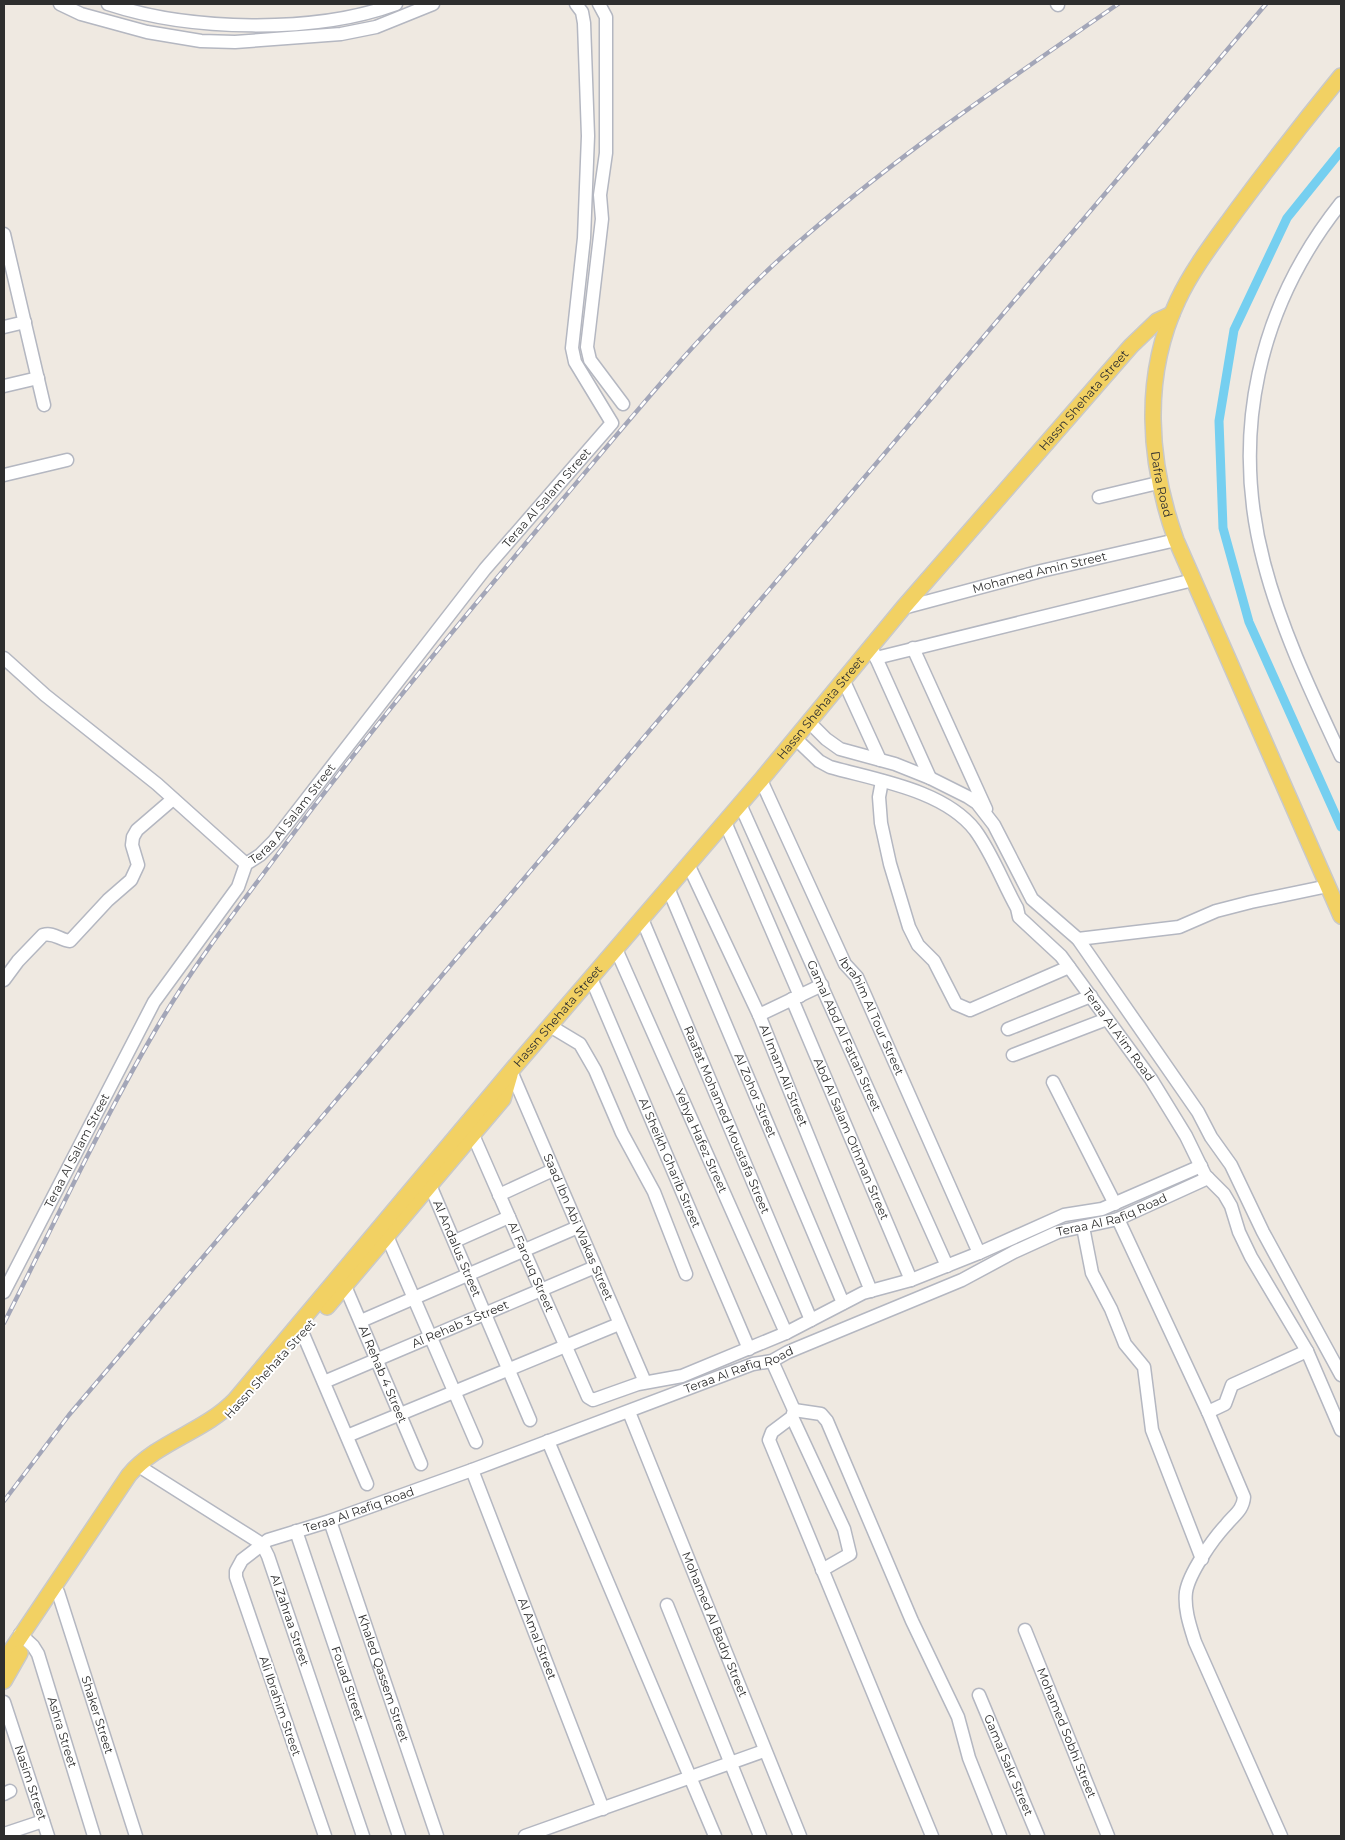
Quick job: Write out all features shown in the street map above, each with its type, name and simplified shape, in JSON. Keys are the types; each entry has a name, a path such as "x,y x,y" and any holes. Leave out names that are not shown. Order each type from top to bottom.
{"main road":[{"name":"Dafra Road","path":"1341,76 1275,157 1206,252 1185,286 1172,314 1161,350 1154,387 1152,424 1158,483 1176,540 1341,916"},
{"name":"Hassn Shehata Street","path":"4,1681 24,1637 84,1548 157,1450 216,1417 235,1400 510,1071 796,739 843,679 874,652 903,608 1131,346 1157,322 1172,314"},
{"name":"Hassn Shehata Street","path":"1131,346 1147,344 1161,350"},
{"name":"Hassn Shehata Street","path":"142,1468 162,1458 227,1418 345,1286 473,1135 503,1098 510,1071"},
{"name":"Hassn Shehata Street","path":"4,1661 58,1592 84,1548"}],"street":[{"path":"60,4 81,14 147,32 200,41 235,42 341,34 376,27 433,4"},
{"path":"108,4 180,21 232,24 340,19 369,13 396,4"},
{"name":"Teraa Al Salam Street","path":"4,1292 154,1002 238,887 246,864 260,855 274,841 485,569 612,423 575,362 572,348 584,238 588,136 584,23 582,12 576,4"},
{"path":"599,4 606,17 606,153 600,195 601,238 586,347 590,360 623,404"},
{"path":"1341,203 1312,245 1294,276 1269,335 1252,402 1249,464 1257,532 1264,564 1304,671 1341,756"},
{"path":"4,234 6,256 17,290 44,405"},
{"path":"4,293 17,290"},
{"path":"4,327 25,322"},
{"path":"4,386 38,378"},
{"path":"4,475 67,460"},
{"path":"1099,497 1158,483"},
{"name":"Mohamed Amin Street","path":"903,608 1041,571 1176,540"},
{"path":"930,778 874,652 914,648 1193,580"},
{"path":"914,648 994,825"},
{"path":"4,658 26,680 173,799 246,864"},
{"path":"843,679 880,760"},
{"name":"Teraa Al A'im Road","path":"809,722 826,740 840,749 880,760 930,778 968,797 985,812 994,825 1032,898 1078,939 1174,1075 1231,1165 1263,1232 1341,1375"},
{"name":"Teraa Al A'im Road","path":"796,739 820,761 830,767 882,781 928,797 952,809 971,825 1017,908 1019,917 1061,956 1108,1019 1151,1079 1186,1136 1208,1178 1228,1200 1250,1257 1307,1351 1341,1430"},
{"name":"Ibrahim Al Tour Street","path":"761,780 845,964 857,977 979,1253"},
{"path":"882,781 879,797 881,823 890,864 909,927 918,945 934,960 956,1004 970,1010 1069,968"},
{"path":"4,980 22,956 43,935 55,935 70,942 108,900 131,880 138,865 132,845 133,837 138,830 173,799"},
{"name":"Gamal Abd Al Fattah Street","path":"740,804 947,1266"},
{"name":"Abd Al Salam Othman Street","path":"725,822 912,1280"},
{"name":"Al Imam Ali Street","path":"688,864 759,1015 871,1291"},
{"path":"1078,939 1179,927 1216,912 1250,902 1328,886"},
{"name":"Al Zohor Street","path":"668,888 843,1303"},
{"name":"Raafat Mohamed Moustafa Street","path":"642,919 811,1320"},
{"name":"Yehya Hafez Street","path":"616,949 786,1333"},
{"name":"Al Sheikh Gharib Street","path":"591,978 749,1349"},
{"path":"759,1015 822,985"},
{"path":"1008,1029 1091,996"},
{"path":"1013,1055 1108,1019"},
{"path":"550,1026 580,1044 595,1070 622,1133 654,1192 686,1274"},
{"name":"Saad Ibn Abi Wakas Street","path":"510,1071 644,1382"},
{"path":"1054,1082 1115,1204"},
{"name":"Al Farouq Street","path":"473,1135 588,1397"},
{"name":"Teraa Al Rafiq Road","path":"588,1397 598,1399 644,1382 675,1378 786,1333 843,1303 871,1291 912,1280 979,1253 1064,1214 1102,1209 1201,1166"},
{"path":"499,1195 553,1170"},
{"name":"Teraa Al Rafiq Road","path":"236,1577 236,1571 242,1560 262,1544 472,1470 753,1364 772,1361 788,1352 962,1280 1014,1252 1058,1232 1118,1219 1208,1178"},
{"name":"Al Andalus Street","path":"430,1185 530,1420"},
{"path":"455,1241 509,1217"},
{"path":"1118,1219 1208,1412 1244,1496 1244,1505 1225,1526 1202,1559 1186,1592 1188,1617 1195,1642 1281,1836"},
{"path":"361,1321 578,1227"},
{"path":"1082,1227 1092,1273 1111,1308 1125,1344 1144,1367 1152,1430 1202,1559"},
{"path":"387,1236 476,1442"},
{"name":"Al Rehab 3 Street","path":"324,1382 595,1267"},
{"name":"Al Rehab 4 Street","path":"345,1286 421,1464"},
{"path":"347,1436 619,1324"},
{"path":"303,1334 367,1484"},
{"path":"1208,1412 1224,1404 1232,1386 1307,1351"},
{"path":"772,1361 793,1414 844,1529 850,1554 822,1570"},
{"name":"Mohamed Al Badry Street","path":"629,1412 764,1751 800,1836"},
{"path":"932,1836 769,1440 772,1432 793,1414 821,1414 827,1421 912,1621 958,1717 968,1758 1000,1836"},
{"path":"548,1440 715,1836"},
{"path":"142,1468 262,1544"},
{"name":"Al Amal Street","path":"472,1470 603,1809"},
{"name":"Khaled Qassem Street","path":"330,1521 437,1836"},
{"name":"Fouad Street","path":"296,1531 399,1836"},
{"name":"Al Zahraa Street","path":"262,1544 268,1556 363,1836"},
{"name":"Ali Ibrahim Street","path":"236,1577 325,1836"},
{"name":"Shaker Street","path":"58,1592 136,1836"},
{"path":"667,1605 760,1836"},
{"name":"Mohamed Sobhi Street","path":"1025,1630 1108,1836"},
{"name":"Ashra Street","path":"24,1637 38,1654 94,1836"},
{"name":"Gamal Sakr Street","path":"978,1695 1038,1836"},
{"name":"Nasim Street","path":"4,1702 48,1836"},
{"path":"525,1836 764,1751"},
{"path":"4,1834 43,1821"}],"waterway":[{"path":"1341,151 1287,218 1234,330 1219,421 1223,528 1249,622 1341,827"}],"railway":[{"path":"4,1323 120,1094 162,1019 203,956 374,729 636,411 736,301 808,234 921,144 1118,4"},
{"path":"4,1501 69,1415 1266,4"}]}
